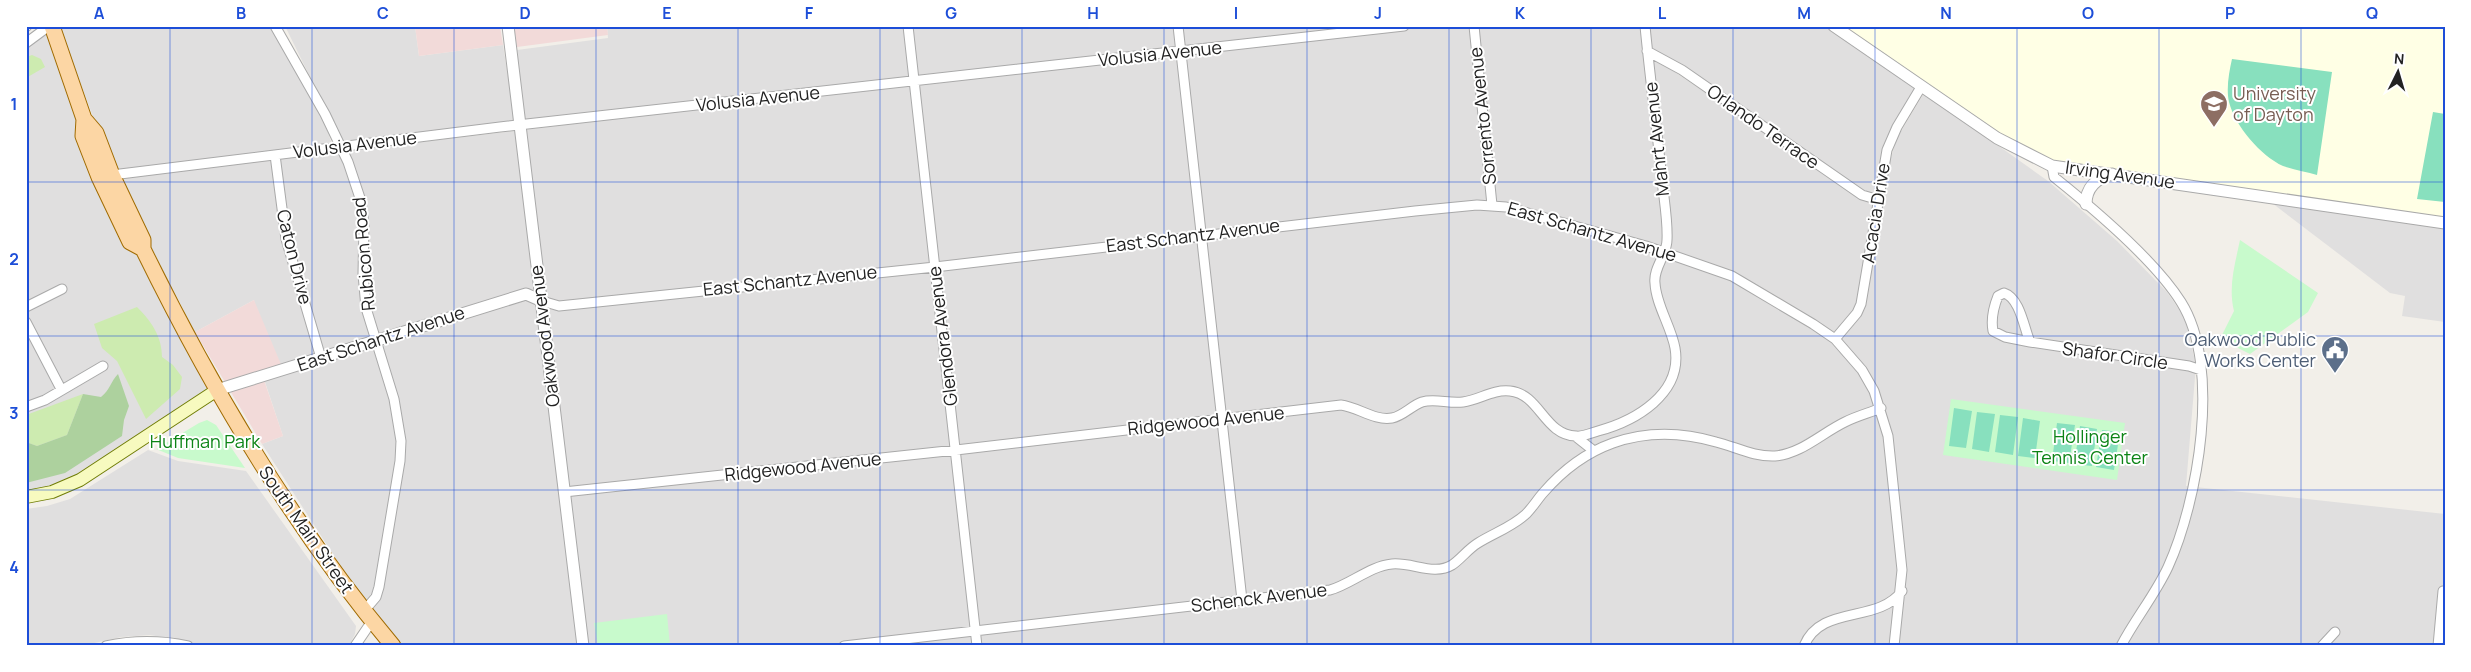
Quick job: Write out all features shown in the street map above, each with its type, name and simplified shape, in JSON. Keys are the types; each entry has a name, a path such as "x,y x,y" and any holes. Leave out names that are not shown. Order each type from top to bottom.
{"main road":[{"name":"South Main Street","path":"52,26 84,119 96,133 112,175 143,240 143,250 217,390 257,460 368,616 393,646"},
{"name":"South Main Street","path":"84,119 83,136 99,177 130,242 143,250"},
{"path":"26,497 52,492 80,480 217,390"}],"street":[{"path":"26,43 48,26"},
{"name":"Rubicon Road","path":"275,26 325,114 356,182 364,224 364,295 375,339 394,399 401,441 400,461 376,597 355,646"},
{"name":"Oakwood Avenue","path":"508,26 583,646"},
{"name":"Glendora Avenue","path":"908,26 977,646"},
{"path":"1178,26 1242,600"},
{"name":"Volusia Avenue","path":"112,175 520,125 1404,26"},
{"name":"Sorrento Avenue","path":"1474,26 1492,205"},
{"name":"Mahrt Avenue","path":"1645,26 1667,240 1664,252"},
{"name":"Irving Avenue","path":"1834,26 1997,138 2052,166 2114,173 2445,223"},
{"name":"Orlando Terrace","path":"1648,51 1682,70 1862,195 1879,200"},
{"name":"Acacia Drive","path":"1835,339 1857,313 1861,304 1889,143 1921,87"},
{"name":"Caton Drive","path":"275,155 286,239 321,358"},
{"path":"2052,166 2054,177 2086,204 2147,262 2181,302 2195,333 2201,370 2202,416 2197,464 2189,506 2168,568 2121,646"},
{"path":"2086,204 2087,193 2095,181 2114,173"},
{"name":"East Schantz Avenue","path":"217,390 375,339 526,294 559,306 935,267 1424,210 1492,205 1576,225 1664,252 1732,276 1835,339 1862,370 1881,408 1888,436 1901,547 1902,591 1894,646"},
{"path":"1576,436 1626,422 1655,402 1671,380 1676,361 1676,349 1655,284 1655,275 1664,252"},
{"path":"61,389 26,322 26,305 62,289"},
{"name":"Shafor Circle","path":"2030,342 2015,302 2010,295 2004,293 1998,296 1992,321 1993,331 2004,338 2030,342 2189,366 2201,370"},
{"path":"26,407 44,400 103,366"},
{"name":"Ridgewood Avenue","path":"564,492 956,450 1341,405 1351,406 1382,418 1391,418 1420,403 1430,401 1462,402 1498,391 1509,390 1525,396 1556,430 1576,436 1594,451"},
{"name":"Schenck Avenue","path":"844,646 1330,590 1387,565 1410,564 1432,569 1452,565 1472,547 1515,523 1527,513 1560,476 1594,451 1634,437 1678,434 1710,440 1756,455 1786,454 1798,450 1846,421 1881,408"},
{"path":"1804,646 1813,632 1830,620 1881,606 1892,601 1902,591"},
{"path":"2438,646 2443,591"},
{"path":"2322,646 2335,632"},
{"path":"106,646 149,641 188,646"}],"shaded area":[{"path":"59,26 271,26 321,113 332,144 113,170"},
{"path":"285,26 415,26 419,56 503,45 515,121 342,142"},
{"path":"415,26 500,26 503,45 419,56"},
{"path":"514,26 607,26 608,35 517,47"},
{"path":"607,26 1370,26 523,121 517,50 608,38"},
{"path":"1427,26 1643,26 1651,56 1862,198 1882,202 1889,164 1897,138 1924,93 2048,181 2117,241 2167,292 2185,318 2196,365 2186,486 2445,514 2445,646 399,646 370,612 262,444 283,436 264,379 254,300 195,332 115,178 912,84"},
{"path":"1648,26 1828,26 1918,89 1887,142 1877,196 1861,189 1651,47"},
{"name":"University of Dayton","path":"1834,26 2445,26 2445,223 2210,188 2099,166 2068,162 2052,166 2020,151"},
{"path":"50,28 213,387 94,466 57,485 26,492 26,37"},
{"path":"2272,203 2445,228 2445,322 2402,316 2405,296 2390,293"},
{"path":"254,300 285,374 264,380 283,436 262,444 195,332"},
{"path":"148,450 178,461 246,471 356,626 355,634 349,646 200,646 186,641 150,635 121,637 81,646 26,646 26,509 47,506 70,499"}],"green space":[{"path":"32,55 41,59 45,67 26,78 26,57"},
{"path":"2232,59 2332,72 2317,175 2283,166 2258,148 2243,130 2232,111 2228,97 2228,80"},
{"path":"2433,112 2445,114 2445,202 2417,199"},
{"path":"2240,240 2318,293 2308,312 2250,354 2220,339 2234,311 2232,284"},
{"path":"137,307 155,329 162,349 162,357 173,365 182,377 180,389 146,419 117,361 102,348 94,324"},
{"path":"118,374 129,406 124,420 122,436 65,473 26,483 26,442 37,446 67,435 83,394 101,397"},
{"path":"83,394 67,435 37,446 26,442 26,415"},
{"name":"Hollinger Tennis Center","path":"1951,399 2125,423 2117,480 1943,455"},
{"path":"1954,408 1972,411 1966,448 1949,446"},
{"path":"1977,412 1995,414 1989,452 1972,449"},
{"path":"2000,415 2018,417 2013,455 1995,452"},
{"path":"2023,418 2040,421 2035,458 2018,456"},
{"name":"Huffman Park","path":"207,420 216,425 245,468 178,458 156,449"},
{"path":"2057,423 2075,425 2069,463 2052,461"},
{"path":"2080,426 2097,429 2092,466 2074,464"},
{"path":"2102,430 2120,432 2114,470 2096,467"},
{"path":"667,614 670,646 598,646 594,623"}],"place":[{"name":"University of Dayton","path":"2214,128"},
{"name":"Oakwood Public Works Center","path":"2335,374"}]}
